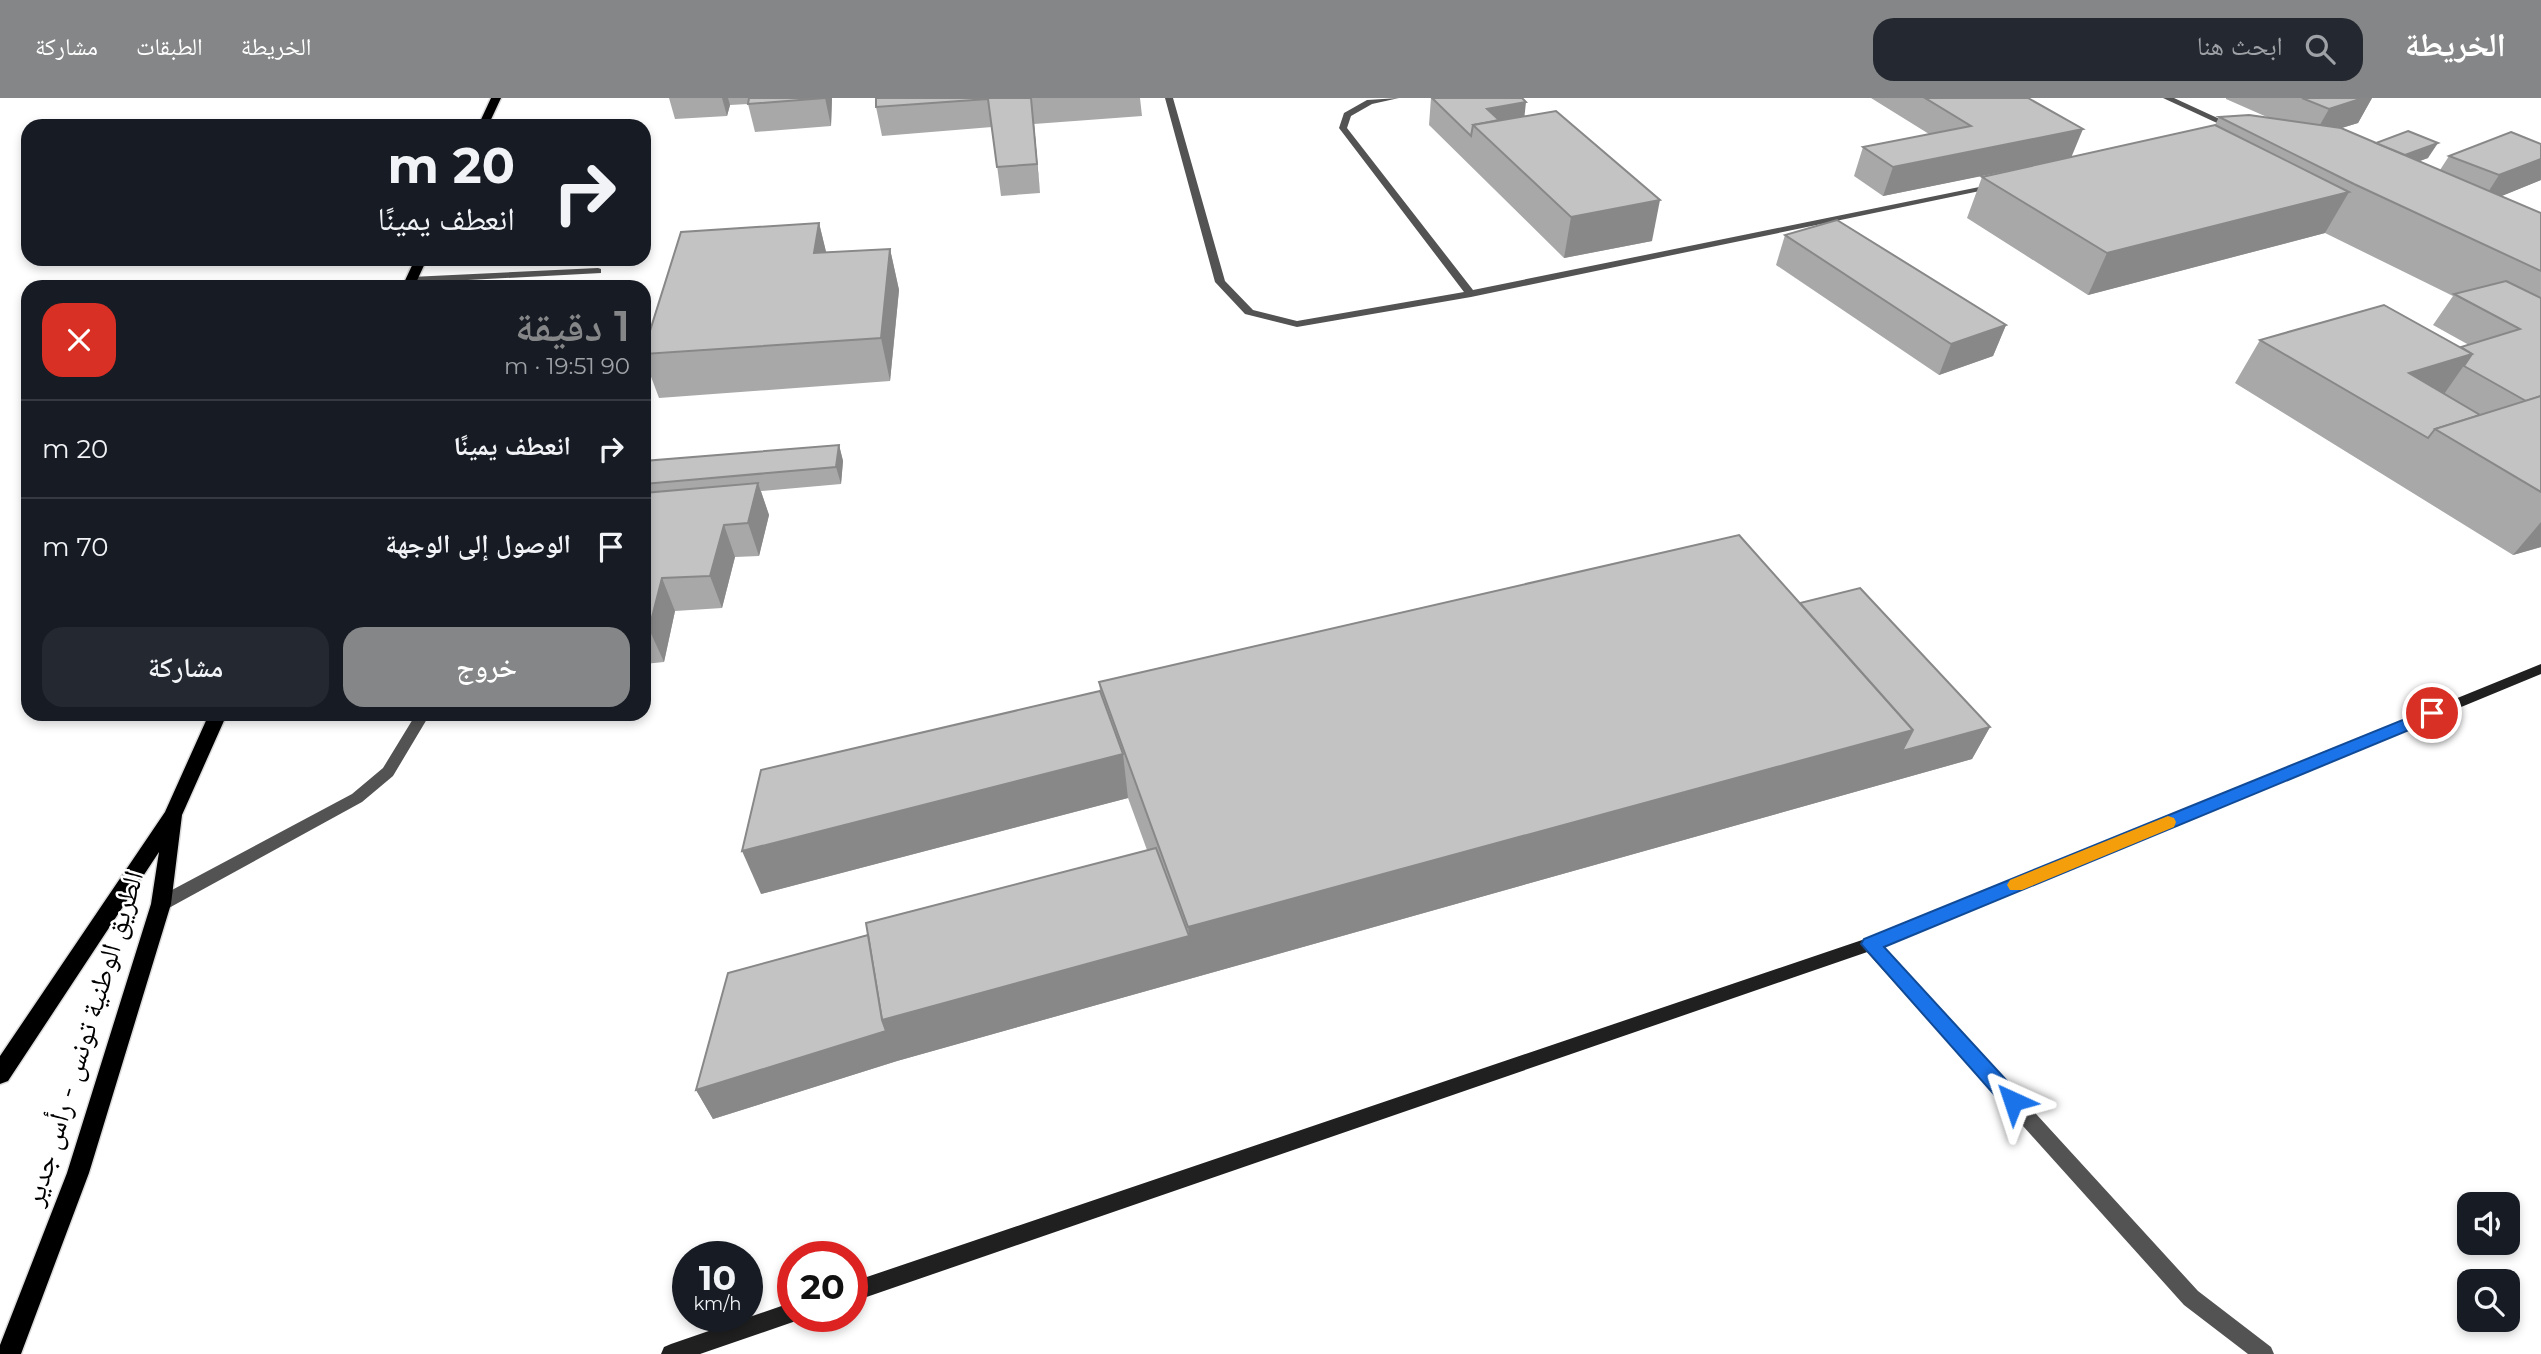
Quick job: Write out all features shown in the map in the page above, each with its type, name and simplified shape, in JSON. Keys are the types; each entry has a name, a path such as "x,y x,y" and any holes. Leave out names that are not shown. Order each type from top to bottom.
{"main road":[{"path":"486,119 496,98"},
{"name":"الطريق الوطنية تونس - رأس جدير","path":"0,1074 173,815 215,721"},
{"name":"الطريق الوطنية تونس - رأس جدير","path":"9,1354 78,1173 161,904 173,815"}],"street":[{"path":"868,1287 1870,944 2541,670"},
{"path":"671,1354 777,1318"}],"lane":[{"path":"1169,98 1220,282 1249,312 1297,324 1471,294 2005,185"},
{"path":"1395,98 1370,102 1347,115 1343,128 1471,294"},
{"path":"2166,98 2239,129"},
{"path":"468,280 598,271"},
{"path":"161,904 357,798 388,772 419,721"},
{"path":"1870,944 2191,1298 2264,1354"}],"building":[{"path":"749,98 825,98 748,104"},
{"path":"876,98 1031,98 1037,164 997,167 988,99 876,107"},
{"path":"1432,98 1522,98 1526,102 1487,109 1499,120 1473,125 1471,136"},
{"path":"1925,98 2028,98 2083,129 1893,167 1863,147 1971,126"},
{"path":"2302,98 2363,98 2329,109"},
{"path":"1556,111 1660,200 1571,217 1473,125"},
{"path":"2249,115 2341,128 2541,213 2541,271 2354,184 2219,117"},
{"path":"2215,125 2349,192 2107,253 1982,177"},
{"path":"2408,131 2438,143 2405,155 2376,143"},
{"path":"2511,132 2541,144 2541,159 2499,175 2449,156"},
{"path":"1837,220 2006,325 1951,344 1785,235"},
{"path":"819,223 814,253 890,249 881,338 651,354 651,328 681,232"},
{"path":"2506,281 2541,298 2541,396 2526,401 2464,366 2472,354 2461,347 2520,329 2454,294"},
{"path":"2384,305 2472,354 2409,373 2480,415 2435,429 2428,438 2260,340"},
{"path":"2541,396 2541,492 2435,429"},
{"path":"839,445 836,467 651,483 651,460"},
{"path":"758,483 748,523 724,525 710,576 662,578 651,621 651,492"},
{"path":"1739,535 1913,730 1188,927 1099,682"},
{"path":"1860,588 1990,727 1902,751 1913,730 1800,603"},
{"path":"1100,691 1123,754 742,851 761,770"},
{"path":"1156,848 1189,936 882,1020 866,923"},
{"path":"868,935 886,1031 696,1090 728,973"}],"slow traffic":[{"path":"2016,885 2168,822"}],"route":[{"path":"2013,1101 1870,944 2432,713"}]}
